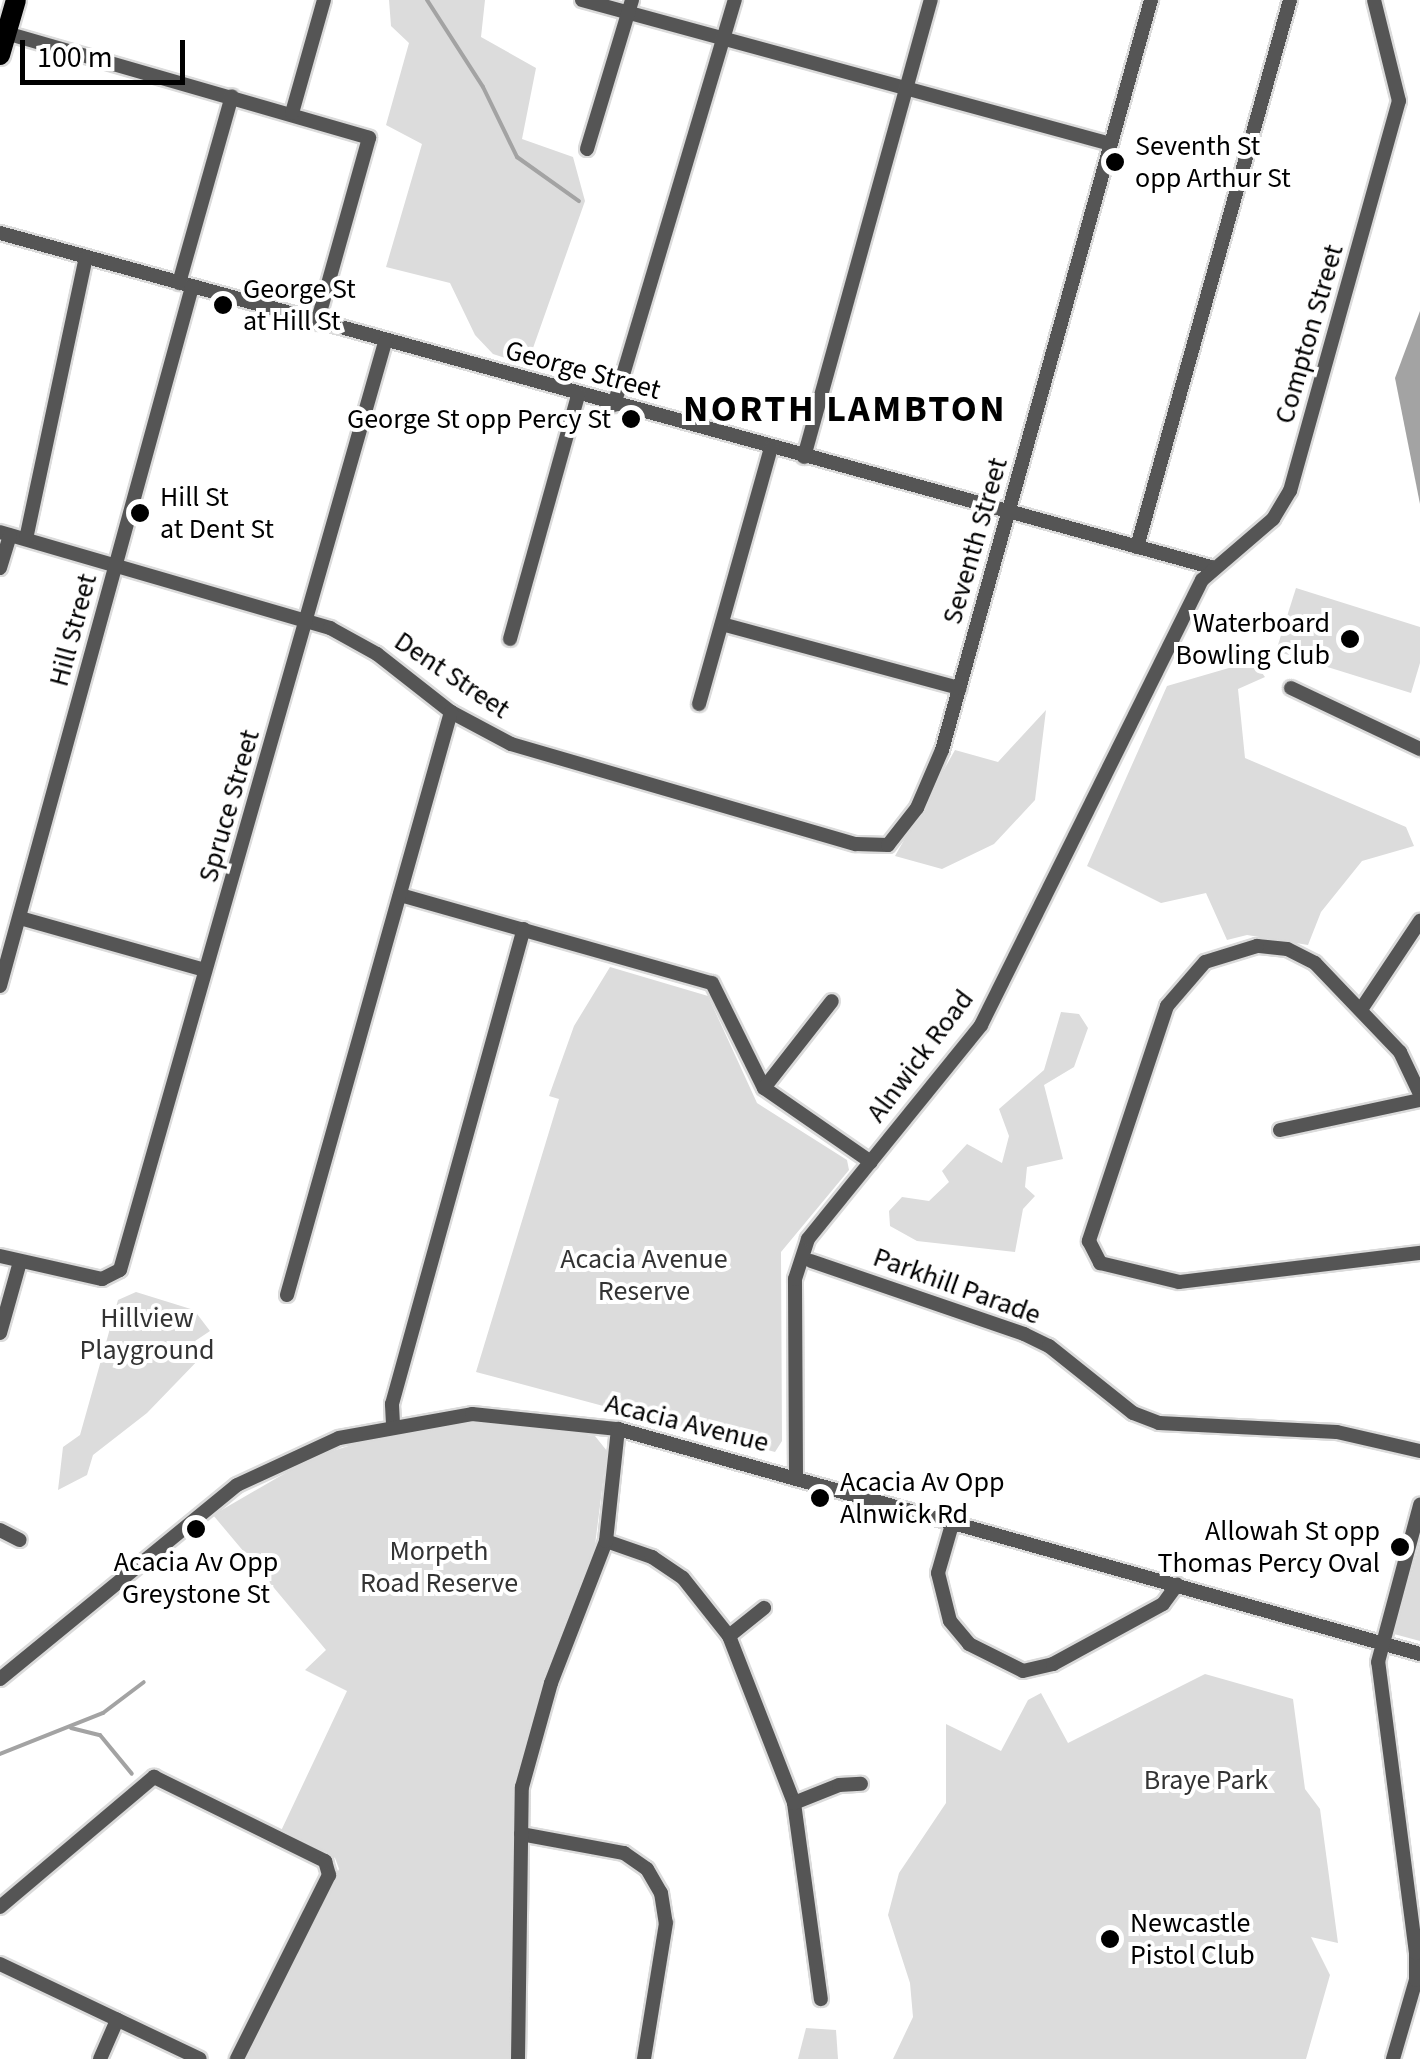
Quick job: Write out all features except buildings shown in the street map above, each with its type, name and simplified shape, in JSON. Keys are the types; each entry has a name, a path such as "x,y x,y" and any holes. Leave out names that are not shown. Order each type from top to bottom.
{"highway":[{"path":"0,55 16,0"}],"street":[{"path":"292,113 324,0"},
{"path":"582,0 630,7 724,38 1111,144"},
{"path":"614,405 735,0"},
{"path":"804,457 931,0"},
{"name":"Seventh Street","path":"880,848 894,840 932,778 1152,0"},
{"path":"1137,546 1290,0"},
{"name":"Compton Street","path":"1211,568 1272,519 1290,491 1395,122 1398,82 1374,0"},
{"path":"587,149 630,7"},
{"path":"6,32 369,138 317,323"},
{"name":"Hill Street","path":"1,976 115,565 232,96"},
{"name":"George Street","path":"0,234 1211,568"},
{"path":"26,540 86,257"},
{"name":"Spruce Street","path":"20,1262 112,1278 120,1270 385,342"},
{"path":"510,639 578,395"},
{"path":"699,704 770,448"},
{"path":"0,568 5,534"},
{"name":"Dent Street","path":"5,534 307,619 378,654 451,712 544,755 880,848"},
{"name":"Alnwick Road","path":"796,1476 799,1258 981,1025 1211,568"},
{"path":"722,624 960,688"},
{"path":"1291,688 1420,749"},
{"path":"287,1295 451,712"},
{"path":"400,895 712,983 764,1088 871,1162"},
{"path":"20,918 205,970"},
{"path":"1362,1008 1420,921"},
{"path":"392,1424 392,1404 524,929"},
{"path":"1280,1130 1420,1097 1400,1052 1315,963 1287,949 1234,951 1205,962 1183,982 1167,1006 1089,1241 1092,1258 1179,1282 1420,1253"},
{"path":"764,1088 832,1001"},
{"path":"0,1256 20,1262 0,1333"},
{"name":"Parkhill Parade","path":"811,1261 1024,1334 1049,1346 1133,1413 1159,1423 1337,1432 1420,1451"},
{"name":"Acacia Avenue","path":"0,1679 237,1485 318,1446 392,1424 501,1414 618,1429 1420,1654"},
{"path":"518,2059 522,1787 551,1683 606,1542 618,1429"},
{"path":"1393,2059 1418,1980 1378,1671 1420,1505"},
{"path":"953,1521 938,1573 950,1621 969,1644 1023,1671 1052,1664 1148,1612 1178,1585"},
{"path":"0,1530 20,1540"},
{"path":"606,1542 652,1557 683,1578 730,1636 794,1803 806,1850 821,1999"},
{"path":"730,1636 764,1608"},
{"path":"0,1907 154,1777 326,1862 329,1875 237,2059"},
{"path":"794,1803 861,1784"},
{"path":"521,1834 624,1853 647,1869 661,1893 666,1923 644,2059"},
{"path":"0,1964 200,2059"},
{"path":"100,2059 117,2020"}],"green space":[{"path":"389,0 485,0 481,37 536,68 522,139 573,157 585,201 527,365 493,354 475,335 450,283 386,267 422,144 386,125 409,43 391,26"},
{"name":"Waterboard Bowling Club","path":"1296,588 1420,627 1420,663 1411,693 1276,651"},
{"path":"1253,661 1265,677 1238,689 1245,758 1406,827 1414,846 1362,861 1321,912 1308,945 1247,935 1227,940 1206,893 1161,903 1087,866 1167,686"},
{"path":"1046,710 1035,800 994,844 942,869 895,856 955,750 998,762"},
{"name":"Acacia Avenue Reserve","path":"610,967 708,996 757,1103 847,1160 849,1170 781,1252 782,1441 775,1452 476,1372 559,1099 549,1096 574,1026"},
{"path":"1061,1012 1079,1014 1088,1028 1074,1067 1044,1085 1063,1159 1027,1167 1025,1187 1035,1196 1023,1209 1015,1252 917,1241 890,1226 889,1211 902,1197 929,1201 949,1182 942,1171 967,1144 1002,1163 1009,1136 999,1109 1044,1070"},
{"name":"Hillview Playground","path":"136,1292 194,1310 210,1331 195,1341 204,1354 147,1413 93,1455 87,1475 58,1490 63,1447 80,1435 118,1300"},
{"name":"Morpeth Road Reserve","path":"473,1421 595,1436 607,1451 595,1545 543,1678 517,1778 511,2059 246,2059 339,1869 335,1858 280,1833 347,1691 305,1670 326,1650 213,1515 313,1457 374,1438"},
{"path":"1420,1542 1420,1641 1394,1634"},
{"name":"Braye Park","path":"1205,1674 1293,1699 1305,1789 1320,1809 1338,1943 1311,1937 1330,1975 1306,2059 893,2059 913,2017 910,1983 888,1915 899,1873 946,1803 946,1724 1001,1751 1028,1700 1041,1693 1068,1743"},
{"path":"806,2028 836,2030 838,2059 798,2059"}],"shaded area":[{"path":"1420,311 1420,504 1395,378"}],"waterway":[{"path":"427,0 483,87 517,157 579,201"},
{"path":"0,1754 103,1713 144,1682"},
{"path":"71,1728 100,1735 132,1774"}],"place":[{"name":"Seventh St opp Arthur St","path":"1115,162"},
{"name":"George St at Hill St","path":"223,305"},
{"name":"George St opp Percy St","path":"631,419"},
{"name":"Hill St at Dent St","path":"140,513"},
{"name":"Waterboard Bowling Club","path":"1350,639"},
{"name":"Acacia Av Opp Alnwick Rd","path":"820,1498"},
{"name":"Acacia Av Opp Greystone St","path":"196,1529"},
{"name":"Allowah St opp Thomas Percy Oval","path":"1400,1547"},
{"name":"Newcastle Pistol Club","path":"1110,1939"}],"district":[{"name":"NORTH LAMBTON","path":"845,410"}]}
